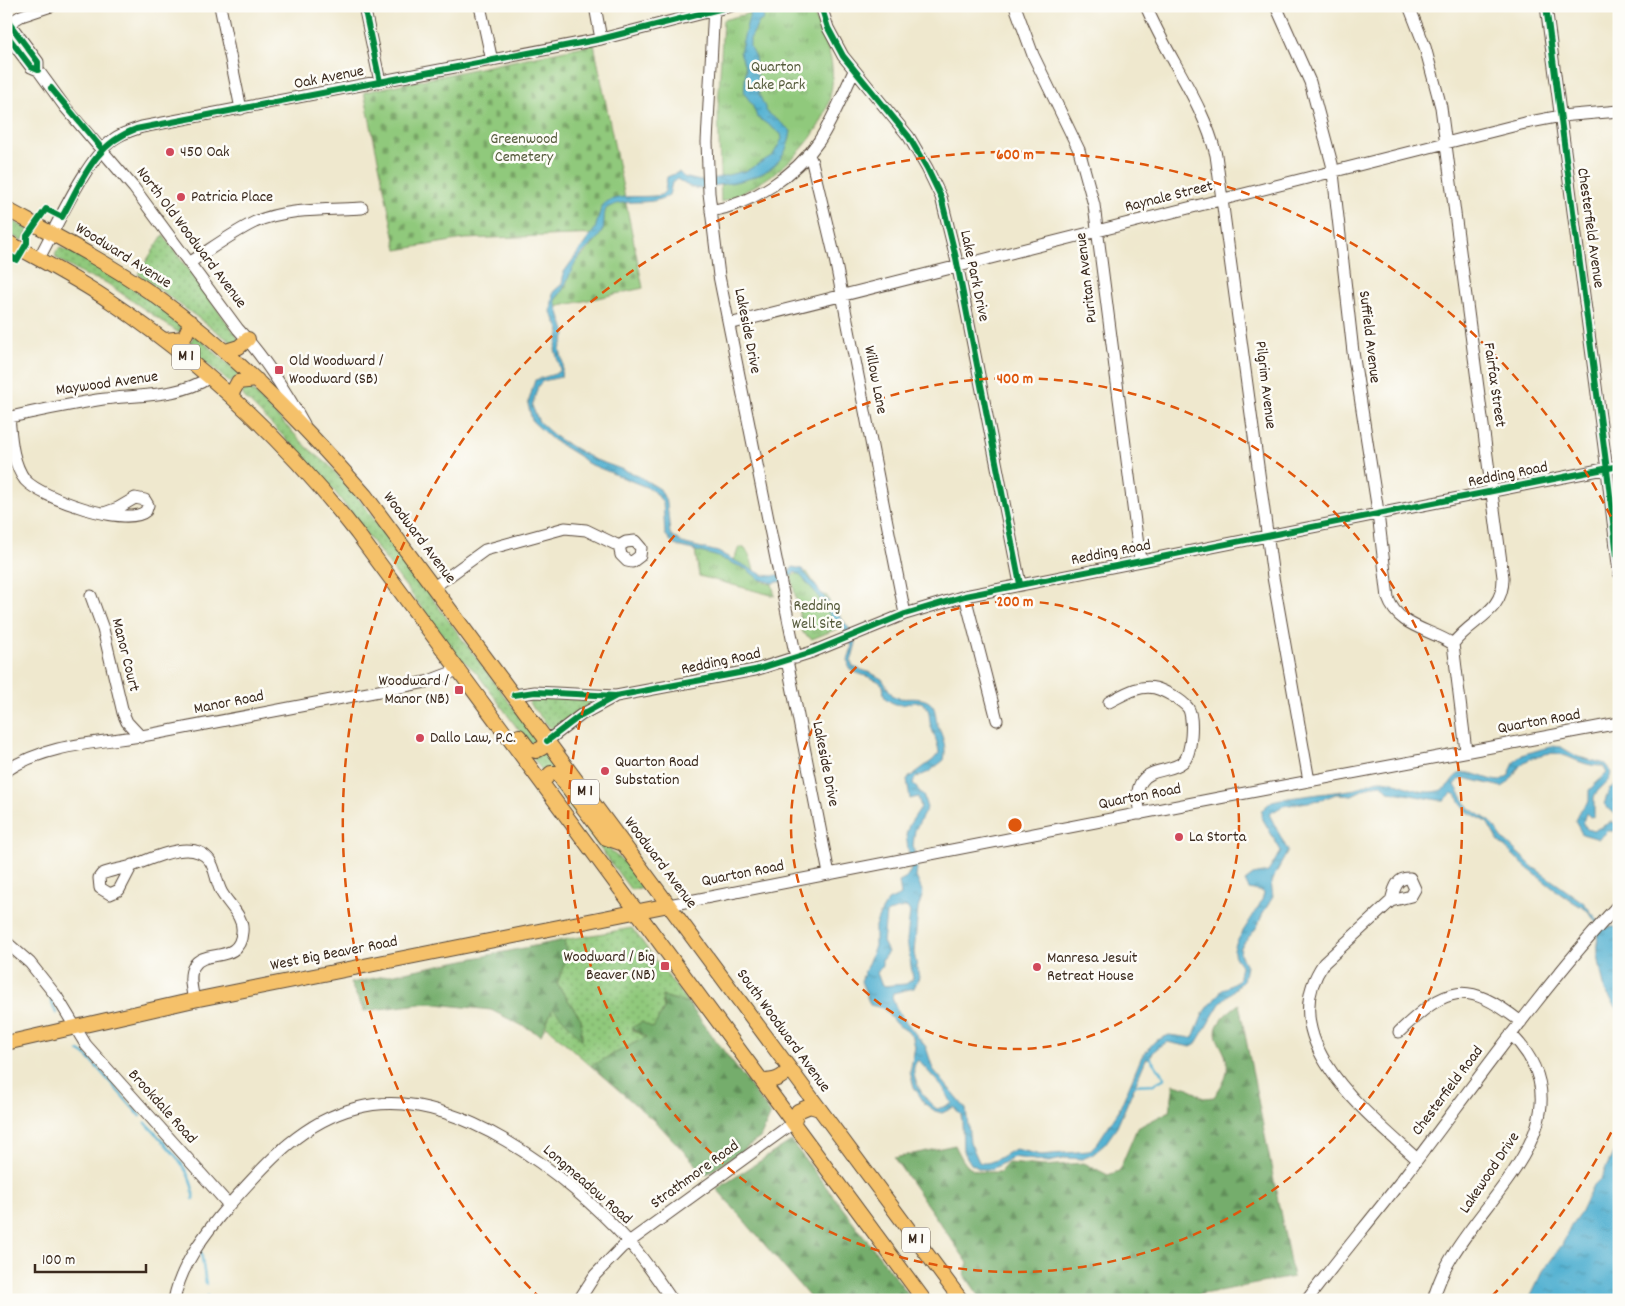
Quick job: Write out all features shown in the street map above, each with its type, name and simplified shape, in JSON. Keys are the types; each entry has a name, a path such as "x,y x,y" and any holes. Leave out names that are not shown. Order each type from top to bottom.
{"main road":[{"name":"Woodward Avenue","path":"6,209 53,233 130,279 191,322 226,351 309,432 365,495 720,973"},
{"name":"M 1","path":"6,241 39,258 111,302 165,340 231,396 276,438 314,479 357,533 490,711 924,1300"},
{"path":"165,340 184,338 191,322"},
{"path":"226,351 239,347 248,339"},
{"path":"231,396 238,382 257,380"},
{"path":"490,711 533,751 542,748 547,741"},
{"path":"542,782 550,773 557,773 606,838 623,844"},
{"name":"West Big Beaver Road","path":"6,1043 194,1000 669,905"},
{"name":"South Woodward Avenue","path":"720,973 819,1108"},
{"path":"762,1081 773,1081 784,1076 790,1069"},
{"path":"793,1123 798,1111 810,1106 819,1108"},
{"name":"M 1","path":"819,1108 955,1297"}],"street":[{"path":"7,25 21,16 51,6"},
{"path":"220,6 241,109"},
{"path":"364,6 380,82"},
{"path":"480,6 492,61"},
{"path":"595,6 601,39"},
{"name":"Oak Avenue","path":"39,258 93,160 117,137 142,127 601,39 732,6"},
{"name":"Lake Park Drive","path":"821,6 835,41 854,71 894,116 928,168 946,212 1020,584"},
{"name":"Puritan Avenue","path":"1015,6 1033,55 1078,150 1094,205 1140,561"},
{"name":"Pilgrim Avenue","path":"1146,6 1209,129 1216,155 1224,200 1268,536 1309,781"},
{"name":"Suffield Avenue","path":"1276,6 1310,82 1319,111 1333,173 1353,352 1377,514 1386,592 1393,609 1407,623 1438,635 1453,644"},
{"name":"Fairfax Street","path":"1409,6 1425,47 1435,80 1446,144 1503,577 1502,595 1495,606 1462,632 1453,644"},
{"name":"Chesterfield Avenue","path":"1546,6 1613,468 1619,573"},
{"name":"Lakeside Drive","path":"714,9 707,115 708,177 719,276 778,569 830,874"},
{"name":"North Old Woodward Avenue","path":"7,25 38,62 38,70 72,115 134,188 248,339 287,393 309,432"},
{"path":"711,211 743,202 794,169 819,142 854,71"},
{"name":"Raynale Street","path":"730,324 1561,116 1619,111"},
{"name":"Willow Lane","path":"808,154 820,195 842,296 905,614"},
{"path":"190,263 246,227 267,218 299,212 362,208"},
{"name":"Maywood Avenue","path":"8,417 100,400 130,398 176,390 193,386 210,377"},
{"path":"8,417 17,463 26,480 49,495 104,513"},
{"name":"Redding Road","path":"514,695 535,692 616,696 729,675 792,659 905,614 965,596 1613,468"},
{"path":"434,587 485,550 565,528 586,530 619,546"},
{"name":"Manor Court","path":"91,596 103,630 113,676 127,722 141,736"},
{"path":"965,596 997,720"},
{"path":"1453,644 1466,751"},
{"name":"Manor Road","path":"6,771 21,762 53,750 141,736 426,682 458,670"},
{"path":"1109,702 1140,688 1153,688 1185,705 1190,713 1188,755 1180,764 1153,772 1143,779 1138,790 1140,814"},
{"name":"Redding Road","path":"547,741 581,715 616,696"},
{"path":"118,740 127,722"},
{"name":"Quarton Road","path":"669,905 1619,723"},
{"path":"132,865 153,856 176,851 187,850 203,855 210,860 221,891 242,922 242,935 236,947 224,955 198,961 194,966 191,978 194,1000"},
{"path":"1391,901 1340,946 1318,972 1310,998 1310,1022 1312,1033 1324,1060 1344,1090 1417,1159"},
{"name":"Chesterfield Road","path":"1306,1300 1417,1159 1511,1034 1599,925 1619,904"},
{"name":"Brookdale Road","path":"6,942 30,963 57,997 86,1045 229,1205"},
{"path":"1400,1032 1430,1004 1453,994 1470,994 1481,997 1521,1022"},
{"name":"Lakewood Drive","path":"1433,1300 1454,1254 1521,1162 1535,1134 1540,1109 1539,1086 1528,1055 1511,1034"},
{"name":"Longmeadow Road","path":"229,1205 278,1152 304,1131 356,1108 384,1104 406,1104 455,1116 509,1143 559,1177 628,1242 672,1300"},
{"name":"Strathmore Road","path":"579,1300 594,1275 628,1242 793,1123"},
{"path":"174,1300 177,1285 194,1252 229,1205"}],"green space":[{"name":"Quarton Lake Park","path":"778,6 811,6 832,67 831,91 825,113 814,133 782,167 742,193 721,202 718,110 723,20"},
{"name":"Greenwood Cemetery","path":"594,44 643,288 556,307 555,300 561,292 572,268 600,234 464,239 397,250 364,92"},
{"path":"6,217 29,230 22,241 6,232"},
{"path":"163,235 239,339 235,345 138,274"},
{"path":"60,248 90,261 140,293 183,325 179,333 105,282 82,274 56,258 55,253"},
{"path":"194,334 240,374 230,383 185,344 192,340"},
{"path":"249,387 309,449 329,465 361,502 531,732 535,739 534,743 530,743 523,736 476,672 457,655 335,492 298,451 244,397 241,389"},
{"name":"Redding Well Site","path":"739,547 744,548 748,553 759,579 772,584 775,596 699,576 695,550 734,560"},
{"name":"Redding Well Site","path":"807,572 820,593 827,596 837,621 844,626 812,639 803,633 791,575"},
{"path":"531,697 596,700 551,729 529,703"},
{"path":"544,751 556,769 544,773 532,757"},
{"path":"557,780 562,784 614,854 630,866 645,887 631,890 555,788 554,782"},
{"path":"632,928 688,1003 662,996 664,1009 653,1029 631,1029 647,1037 591,1066 545,1025 553,1007 582,1039 581,1019 557,984 567,956 564,940"},
{"path":"564,940 567,956 557,984 581,1019 582,1040 553,1008 541,1035 491,1010 428,1003 364,1011 350,983"},
{"path":"662,996 688,1003 771,1114 760,1138 706,1175 660,1126 591,1066 646,1037 631,1028 642,1022 653,1028 664,1009"},
{"path":"1239,1004 1293,1277 1171,1300 982,1300 964,1274 968,1263 894,1158 955,1145 963,1161 971,1169 982,1172 1000,1172 1008,1163 1044,1166 1084,1163 1108,1175 1119,1171 1137,1128 1170,1111 1174,1084 1189,1088 1203,1098 1214,1097 1225,1079 1227,1065 1216,1033 1218,1025 1225,1015"},
{"path":"791,1141 913,1300 812,1300 717,1189"}],"water":[{"path":"749,6 761,6 764,19 759,22 750,39 750,47 755,57 759,94 767,112 791,131 783,154 769,170 749,179 694,188 677,179 672,183 669,195 662,199 621,203 606,209 601,234 578,259 555,300 566,334 560,349 563,364 561,377 543,381 538,386 532,406 539,422 557,438 593,459 635,474 660,489 667,503 670,534 682,543 718,552 763,575 773,576 788,572 793,567 802,569 849,628 856,643 851,662 853,667 882,679 893,696 925,700 934,708 944,743 944,760 929,772 915,778 913,784 923,795 927,808 915,830 913,845 917,869 916,877 923,893 918,909 914,953 919,977 914,988 893,993 892,998 898,1012 926,1047 933,1069 966,1109 970,1142 979,1162 988,1163 1016,1149 1041,1155 1089,1151 1098,1142 1119,1110 1142,1056 1155,1041 1169,1035 1193,1038 1203,1014 1221,991 1238,981 1241,966 1235,956 1235,947 1262,901 1264,894 1263,892 1249,889 1245,881 1253,875 1268,872 1281,851 1261,816 1262,810 1272,801 1354,789 1377,780 1394,782 1425,792 1443,789 1462,773 1471,773 1499,781 1508,776 1515,761 1521,755 1552,746 1561,747 1578,757 1606,764 1610,769 1610,778 1594,797 1594,816 1590,817 1586,813 1583,822 1587,829 1593,831 1611,822 1619,823 1619,831 1608,831 1599,839 1582,834 1575,821 1578,813 1589,801 1589,790 1607,773 1603,766 1591,765 1566,756 1550,753 1539,755 1526,761 1502,787 1464,778 1460,779 1455,785 1468,807 1491,822 1502,838 1533,867 1584,903 1603,927 1619,927 1619,1011 1605,991 1598,956 1597,924 1588,911 1562,895 1527,868 1498,841 1487,822 1466,811 1457,796 1452,793 1445,800 1438,800 1388,791 1382,784 1373,785 1352,795 1336,794 1320,800 1283,806 1269,814 1288,851 1271,882 1273,897 1257,927 1241,947 1240,954 1246,966 1243,981 1221,1002 1195,1045 1191,1047 1167,1042 1146,1059 1117,1127 1105,1144 1092,1155 1082,1159 1067,1158 1049,1162 1013,1157 992,1169 980,1169 971,1164 963,1151 961,1115 954,1107 942,1113 935,1111 925,1104 914,1087 910,1072 915,1047 913,1038 907,1031 896,1024 883,1008 870,1005 861,981 875,946 875,926 879,916 888,901 901,895 899,882 905,879 911,870 906,835 909,825 921,807 918,797 910,799 907,779 933,760 939,753 927,708 921,702 900,705 891,702 885,698 881,683 849,669 848,660 852,647 844,628 830,615 816,593 799,574 795,572 784,581 772,583 759,579 746,569 715,556 674,545 665,534 663,502 651,489 587,463 553,440 532,421 528,404 535,380 555,374 560,370 555,349 560,331 551,312 553,292 562,284 564,272 595,229 602,205 608,201 623,197 661,195 665,191 667,177 679,172 684,177 700,181 748,170 773,155 782,139 781,134 757,117 752,104 744,93 746,69 740,52 750,13","holes":["907,907 910,912 907,940 913,979 906,984 882,986 877,973 882,966 882,960 888,952 883,942 886,914","918,1060 944,1089 952,1104 937,1109 927,1100 915,1079 914,1072"]},
{"path":"1619,785 1619,814 1616,815 1604,804 1610,788"},
{"path":"1619,1141 1619,1300 1529,1300 1543,1271 1562,1245 1571,1226 1579,1215 1592,1187 1601,1178"}],"waterway":[{"path":"49,995 56,1013"},
{"path":"79,1051 87,1056 140,1116"},
{"path":"1133,1085 1154,1084 1165,1078 1149,1057"},
{"path":"146,1123 184,1167 193,1188 193,1199"},
{"path":"201,1252 206,1284"},
{"path":"207,1296 208,1300"}],"cycle path":[{"path":"364,6 380,82"},
{"path":"6,254 17,260 27,243 27,236 46,209 62,217 83,177 99,154 110,144 136,129 601,39 731,6"},
{"path":"821,6 828,28 843,56 909,137 941,197 956,258 1020,584"},
{"path":"1546,6 1619,573"},
{"path":"6,19 38,62 38,70 31,67 6,34"},
{"path":"51,88 103,150"},
{"path":"514,695 535,692 616,696 755,670 812,652 905,614 965,596 1619,466"},
{"path":"547,741 581,715 616,696"}],"place":[{"name":"450 Oak","path":"170,152"},
{"name":"Patricia Place","path":"181,197"},
{"name":"Old Woodward / Woodward (SB)","path":"279,370"},
{"name":"Woodward / Manor (NB)","path":"459,690"},
{"name":"Dallo Law, P.C.","path":"420,738"},
{"name":"Quarton Road Substation","path":"605,771"},
{"name":"La Storta","path":"1179,837"},
{"name":"Woodward / Big Beaver (NB)","path":"665,966"},
{"name":"Manresa Jesuit Retreat House","path":"1037,967"}]}
